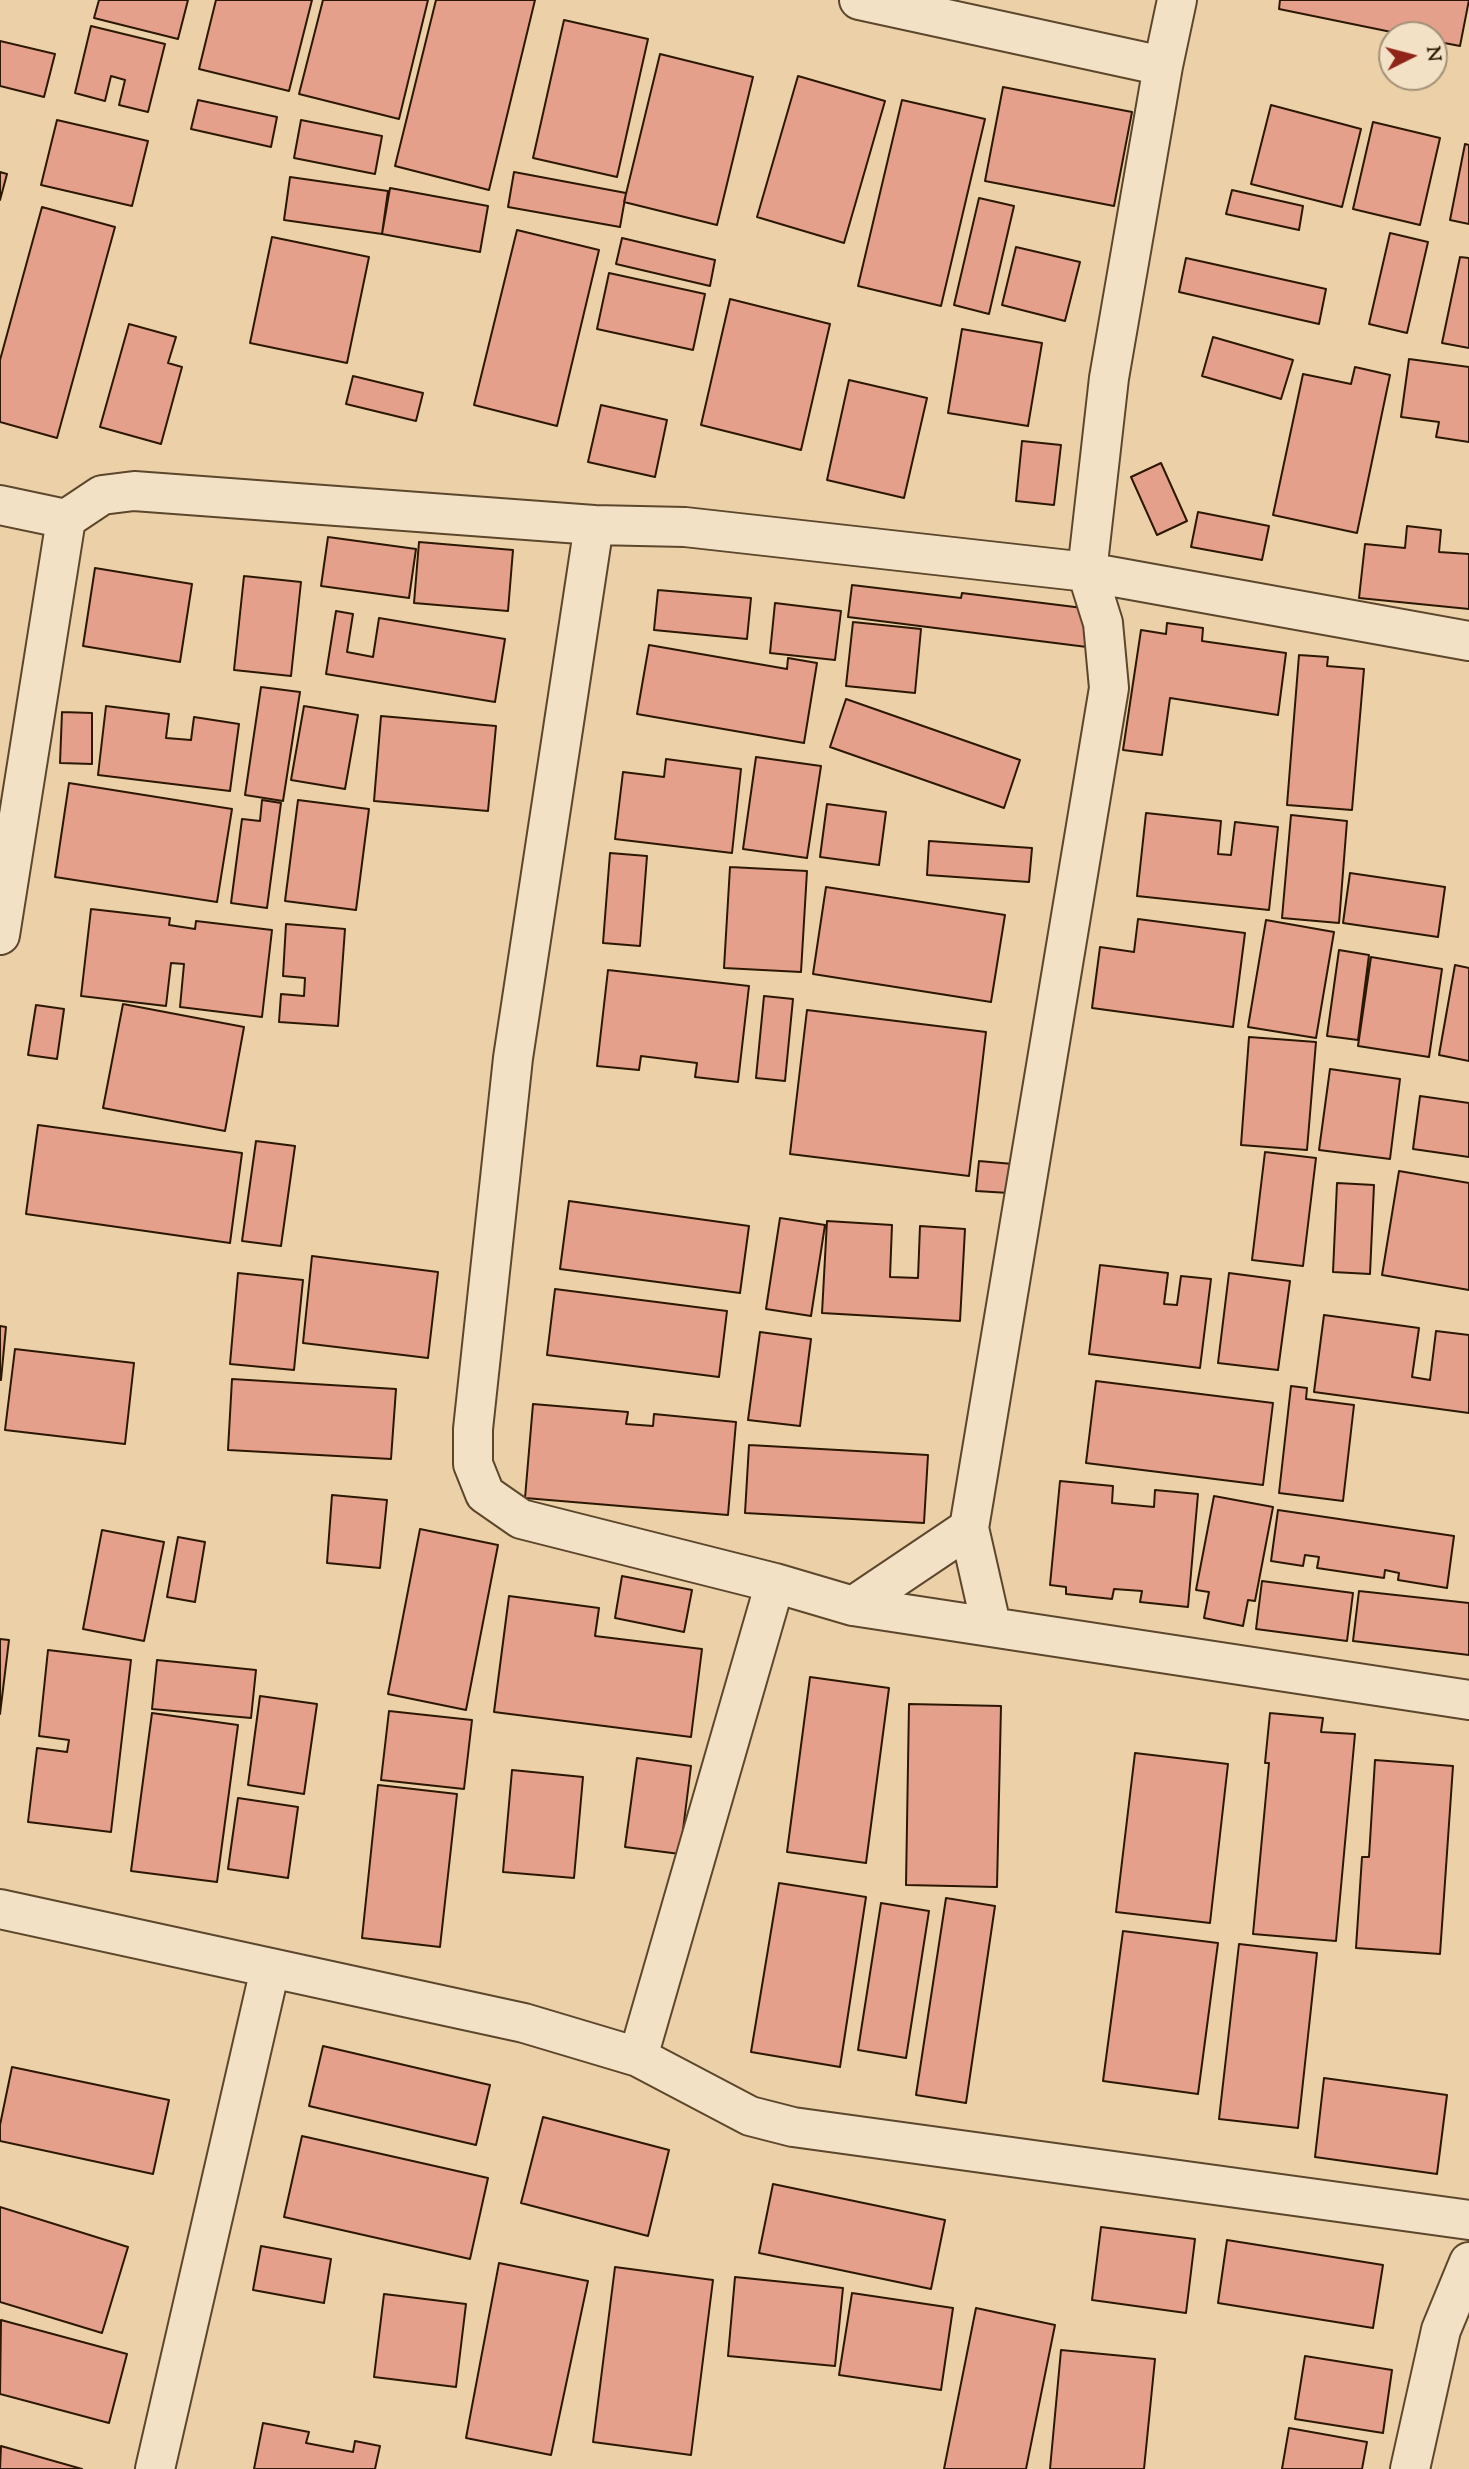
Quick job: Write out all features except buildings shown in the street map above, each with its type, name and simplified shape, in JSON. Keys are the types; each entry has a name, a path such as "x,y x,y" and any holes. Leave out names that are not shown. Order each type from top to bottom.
{"street":[{"path":"859,0 1163,66"},
{"path":"991,1625 969,1528 1109,688 1102,623 1087,572 1110,378 1163,66 1177,0"},
{"path":"0,505 66,519 102,495 134,491 594,525 685,527 1087,572 1469,641"},
{"path":"0,935 66,519"},
{"path":"594,525 513,1058 473,1429 472,1464 485,1494 521,1519 775,1583 853,1606 1469,1700"},
{"path":"853,1606 969,1528"},
{"path":"638,2057 775,1583"},
{"path":"0,1909 524,2024 638,2057 750,2116 793,2127 1469,2220"},
{"path":"155,2469 270,1969"},
{"path":"1417,2467 1441,2330 1469,2262"}]}
